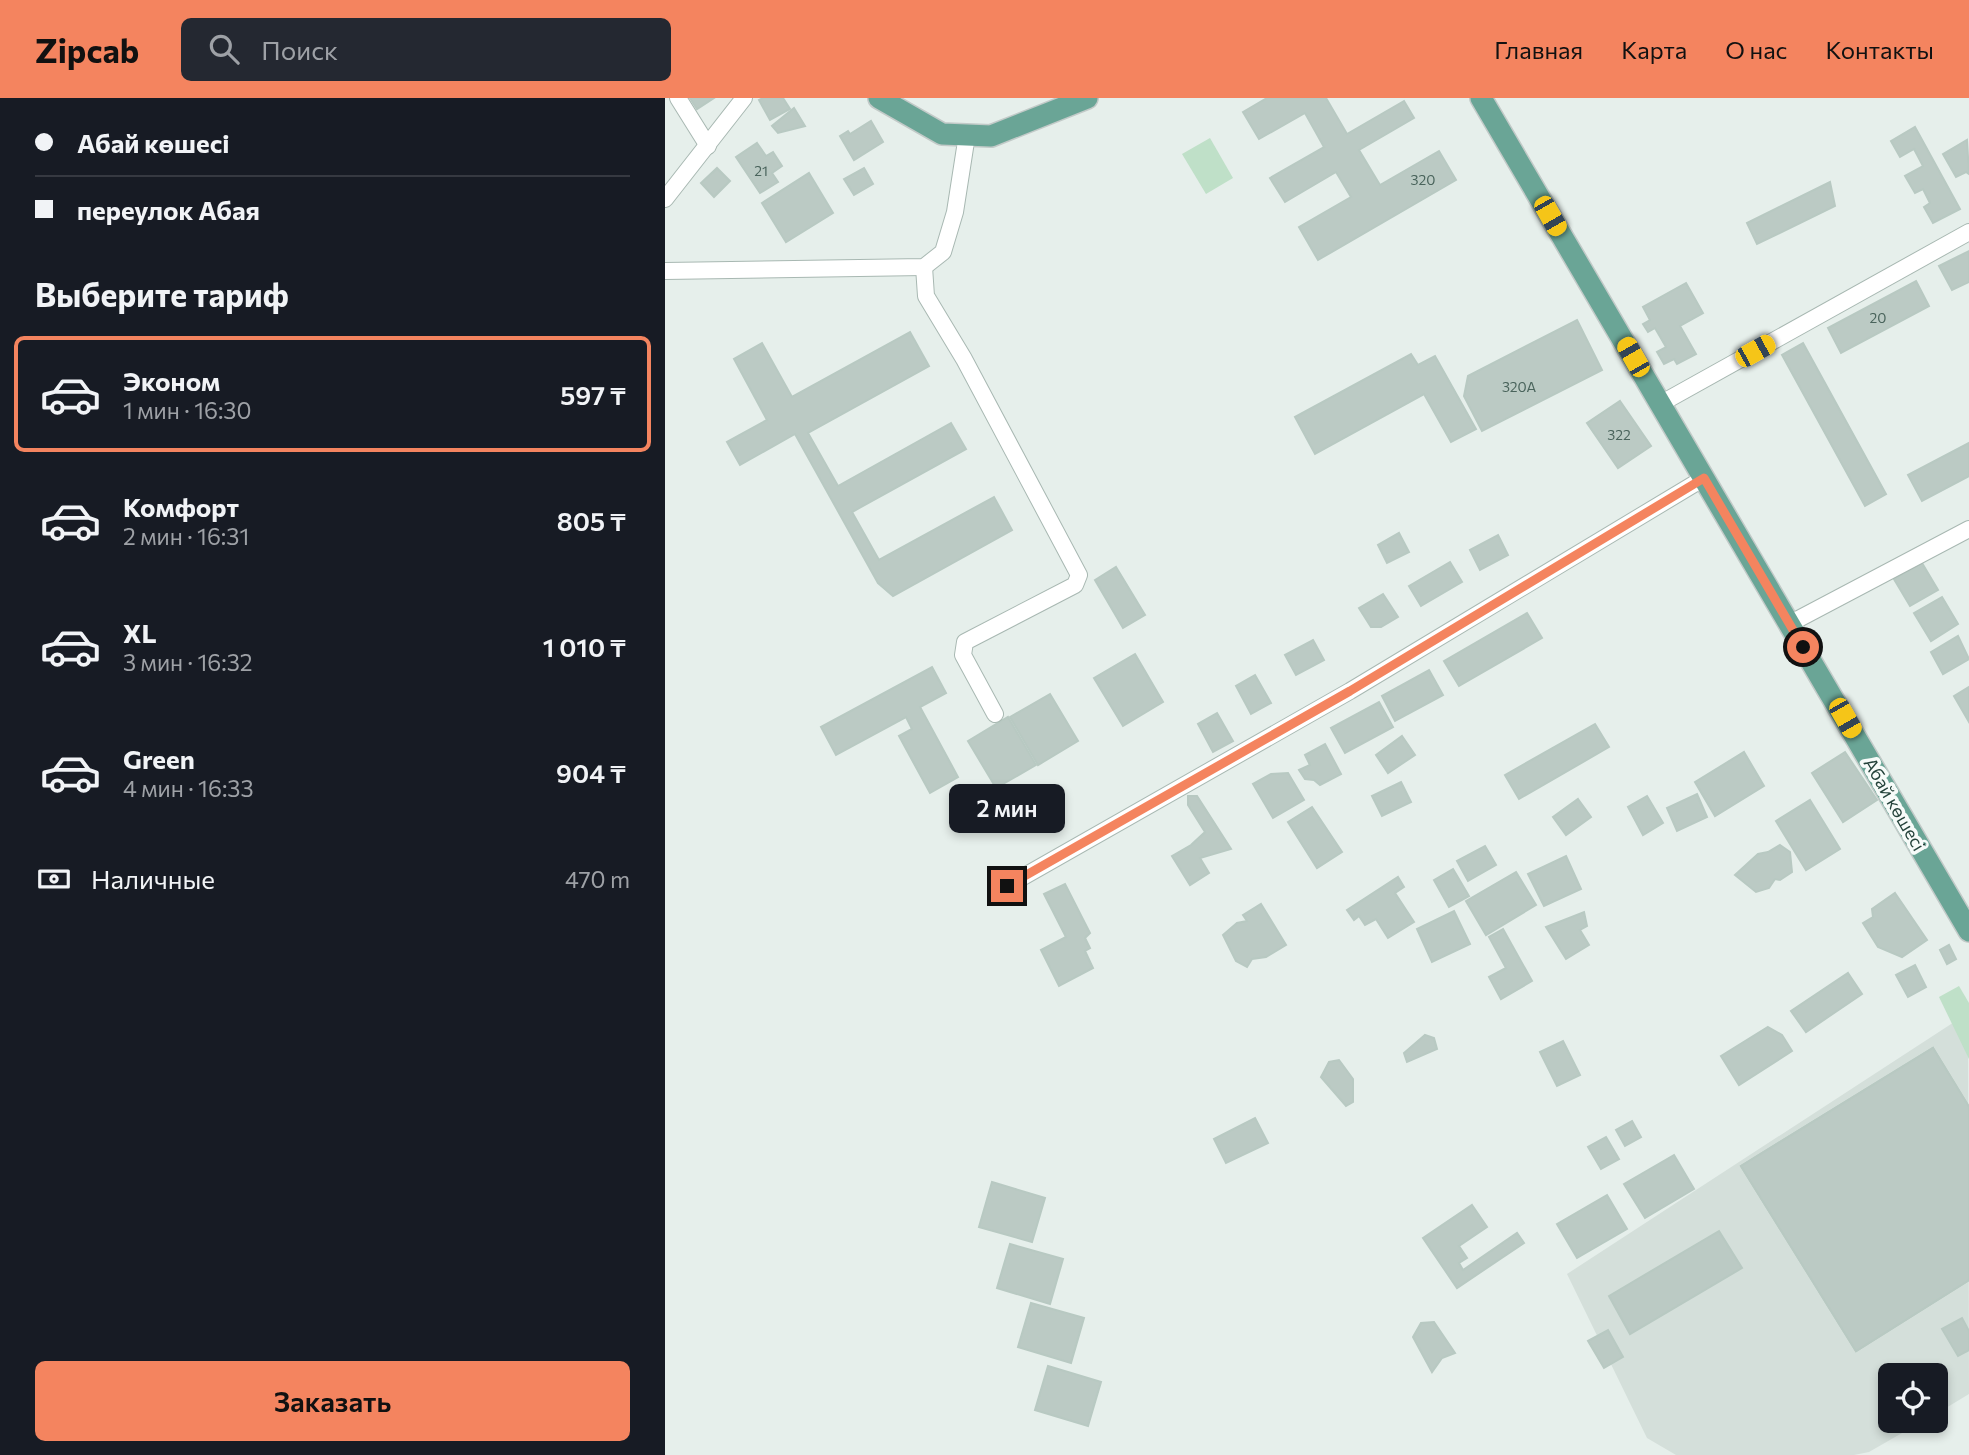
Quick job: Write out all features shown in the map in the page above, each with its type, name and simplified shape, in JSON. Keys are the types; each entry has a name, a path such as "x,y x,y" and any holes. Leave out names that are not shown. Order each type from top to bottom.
{"main road":[{"path":"879,98 942,134 991,136 1087,98"},
{"name":"Абай көшесі","path":"1481,98 1969,931"}],"street":[{"path":"678,98 708,146"},
{"path":"665,199 744,98"},
{"path":"665,271 924,267 943,252 955,212 967,135"},
{"path":"1660,404 1969,232"},
{"path":"924,267 926,296 970,371 1079,575 1075,585 965,642 963,655 996,714"},
{"path":"1007,886 1350,691 1704,478"},
{"path":"1789,624 1969,529"}],"shaded area":[{"path":"1968,1013 1969,1394 1948,1407 1948,1363 1878,1363 1878,1433 1902,1433 1869,1452 1854,1455 1676,1455 1647,1438 1567,1274"}],"green space":[{"path":"1210,138 1233,178 1206,194 1182,154"},
{"path":"1959,986 1969,1003 1969,1059 1939,997"}],"building":[{"path":"690,98 714,98 697,109"},
{"path":"783,98 790,109 770,120 759,100"},
{"path":"1267,98 1326,98 1347,134 1404,101 1414,118 1359,150 1380,185 1439,151 1456,180 1318,260 1299,227 1351,197 1336,172 1285,202 1270,178 1324,147 1305,113 1259,139 1243,112"},
{"path":"794,108 805,126 778,133 772,126"},
{"path":"871,121 883,142 854,160 840,136 848,131 850,134"},
{"path":"1915,127 1960,209 1933,223 1924,207 1930,203 1923,189 1915,193 1905,176 1923,166 1914,149 1900,157 1891,141"},
{"path":"1967,140 1969,174 1966,172 1956,177 1943,154"},
{"path":"757,143 766,156 773,152 782,166 772,173 778,182 760,193 736,157"},
{"path":"717,168 730,181 714,197 701,183"},
{"path":"864,168 873,184 854,195 844,179"},
{"path":"809,173 833,213 786,242 762,203"},
{"path":"1830,182 1835,206 1757,244 1747,223"},
{"path":"1969,251 1969,282 1952,290 1939,266"},
{"path":"1916,281 1929,306 1841,353 1828,328"},
{"path":"1686,283 1703,313 1680,326 1696,354 1677,364 1674,359 1664,364 1657,352 1666,347 1655,328 1648,332 1643,324 1650,320 1643,307"},
{"path":"1577,320 1602,370 1482,431 1464,396 1468,376"},
{"path":"910,332 929,366 808,433 838,486 951,423 966,449 852,512 879,560 994,497 1012,530 893,596 878,583 795,434 740,465 727,442 767,420 734,359 762,343 792,397"},
{"path":"1803,343 1886,494 1865,506 1782,355"},
{"path":"1411,354 1418,365 1435,356 1476,429 1451,442 1424,394 1315,454 1295,417"},
{"path":"1620,401 1651,446 1618,468 1587,423"},
{"path":"1969,443 1969,476 1922,501 1908,475"},
{"path":"1399,533 1409,552 1387,563 1378,545"},
{"path":"1498,535 1508,555 1480,570 1470,550"},
{"path":"1450,562 1462,582 1421,606 1409,586"},
{"path":"1922,563 1938,590 1910,606 1894,579"},
{"path":"1116,567 1145,615 1123,628 1095,580"},
{"path":"1383,594 1398,617 1381,627 1371,627 1359,608"},
{"path":"1942,597 1958,624 1931,641 1914,613"},
{"path":"1527,613 1542,638 1459,686 1444,661"},
{"path":"1958,636 1969,659 1943,674 1931,652"},
{"path":"1313,640 1324,660 1296,675 1285,655"},
{"path":"1135,654 1163,702 1123,726 1094,678"},
{"path":"932,667 946,693 920,707 958,777 930,793 899,736 912,729 906,717 836,755 821,727"},
{"path":"1429,670 1443,695 1395,721 1382,696"},
{"path":"1255,675 1271,703 1251,714 1236,686"},
{"path":"1969,687 1969,722 1954,696"},
{"path":"1050,694 1078,741 1038,765 1010,717"},
{"path":"1379,702 1393,727 1345,753 1331,728"},
{"path":"1217,713 1233,741 1213,752 1198,724"},
{"path":"1008,717 1036,765 996,788 968,741"},
{"path":"1595,724 1609,747 1519,799 1505,775"},
{"path":"1402,736 1415,755 1388,773 1376,755"},
{"path":"1325,744 1341,774 1320,785 1314,780 1305,779 1299,770 1310,765 1305,755"},
{"path":"1744,752 1764,786 1715,816 1695,782"},
{"path":"1845,752 1877,800 1843,822 1812,773"},
{"path":"1288,773 1304,800 1273,818 1253,784 1271,774"},
{"path":"1401,782 1411,802 1382,816 1372,796"},
{"path":"1697,794 1707,817 1677,831 1667,808"},
{"path":"1188,796 1197,796 1231,849 1200,858 1209,873 1190,885 1172,856 1191,845 1205,832 1188,805"},
{"path":"1647,796 1663,823 1643,835 1628,807"},
{"path":"1578,799 1591,817 1566,835 1553,817"},
{"path":"1810,800 1840,849 1806,870 1776,821"},
{"path":"1312,807 1342,852 1317,868 1288,822"},
{"path":"1780,845 1790,852 1792,872 1780,880 1775,879 1769,888 1756,892 1735,875 1758,854"},
{"path":"1485,846 1496,865 1468,881 1457,861"},
{"path":"1566,856 1581,889 1544,906 1528,874"},
{"path":"1453,869 1469,896 1449,907 1434,880"},
{"path":"1516,872 1536,905 1486,935 1466,901"},
{"path":"1398,877 1404,887 1395,893 1414,922 1388,938 1376,919 1365,925 1359,916 1354,920 1347,910"},
{"path":"1065,884 1090,933 1085,938 1090,948 1085,951 1093,968 1059,986 1041,950 1066,937 1044,894"},
{"path":"1895,893 1927,940 1902,957 1878,947 1863,923 1873,917 1872,909"},
{"path":"1261,904 1286,945 1266,957 1252,959 1247,967 1236,961 1223,935 1237,923 1247,921 1243,915"},
{"path":"1454,911 1470,944 1432,962 1417,929"},
{"path":"1584,912 1587,926 1580,930 1589,945 1566,959 1546,927"},
{"path":"1503,929 1532,981 1501,999 1489,977 1506,968 1489,937"},
{"path":"1949,945 1956,959 1947,964 1940,950"},
{"path":"1915,965 1926,987 1908,997 1896,975"},
{"path":"1848,973 1862,994 1806,1032 1791,1011"},
{"path":"1768,1027 1782,1035 1792,1051 1739,1085 1721,1056"},
{"path":"1425,1035 1434,1038 1437,1049 1407,1062 1404,1053"},
{"path":"1563,1041 1580,1075 1557,1086 1540,1052"},
{"path":"1933,1048 1969,1107 1969,1194 1966,1189 1920,1217 1939,1250 1969,1233 1969,1280 1856,1351 1741,1166","holes":["1922,1112 1942,1145 1895,1172 1875,1139","1849,1155 1869,1188 1822,1216 1802,1183","1893,1233 1913,1266 1866,1294 1847,1261"]},
{"path":"1933,1048 1969,1107 1969,1280 1856,1351 1741,1166"},
{"path":"1339,1060 1353,1079 1353,1102 1346,1106 1321,1077 1329,1062"},
{"path":"1255,1118 1268,1143 1226,1163 1214,1139"},
{"path":"1632,1121 1641,1137 1625,1146 1616,1130"},
{"path":"1606,1137 1619,1159 1601,1169 1588,1147"},
{"path":"1674,1155 1694,1189 1645,1218 1624,1184"},
{"path":"992,1182 1045,1198 1032,1242 979,1227"},
{"path":"1607,1195 1627,1229 1577,1258 1557,1224"},
{"path":"1472,1205 1487,1227 1459,1246 1467,1258 1459,1263 1463,1270 1517,1233 1524,1243 1457,1288 1423,1238"},
{"path":"1719,1231 1742,1268 1630,1334 1609,1296"},
{"path":"1010,1244 1063,1259 1050,1304 997,1288"},
{"path":"1031,1303 1084,1318 1071,1363 1018,1347"},
{"path":"1962,1318 1969,1331 1969,1350 1958,1356 1942,1329"},
{"path":"1434,1322 1455,1353 1442,1358 1432,1372 1413,1337 1421,1323"},
{"path":"1608,1330 1623,1357 1604,1368 1588,1341"},
{"path":"1048,1366 1101,1382 1088,1426 1035,1410"}],"route":[{"path":"1007,886 1350,691 1704,478 1803,647"}]}
